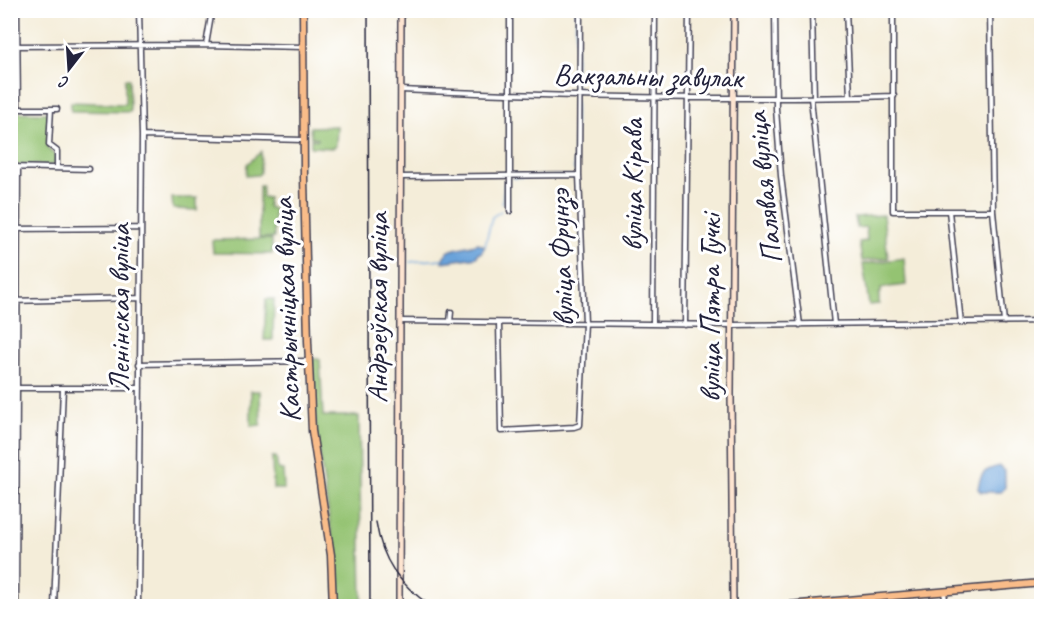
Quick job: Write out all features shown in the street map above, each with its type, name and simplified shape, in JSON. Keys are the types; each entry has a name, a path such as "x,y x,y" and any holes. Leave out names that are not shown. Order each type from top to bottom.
{"main road":[{"name":"Кастрычніцкая вуліца","path":"303,10 303,140 312,430 331,555 333,606"},
{"name":"Андрэеўская вуліца","path":"399,606 401,10"},
{"name":"вуліца Пятра Гучкі","path":"734,10 731,325 734,606"},
{"path":"777,606 1041,583"}],"street":[{"path":"17,10 18,109"},
{"name":"Ленінская вуліца","path":"138,606 142,136 139,10"},
{"path":"206,45 212,10"},
{"path":"510,10 510,211"},
{"name":"вуліца Фрунзэ","path":"499,324 501,431 580,425 585,323 579,175 580,10"},
{"name":"вуліца Кірава","path":"653,324 655,10"},
{"path":"686,325 689,10"},
{"name":"Палявая вуліца","path":"775,10 776,98 781,176 800,325"},
{"path":"812,10 812,98 834,324"},
{"path":"846,10 850,97"},
{"path":"893,10 893,211 993,211"},
{"path":"990,10 993,211 1004,322"},
{"path":"10,46 206,45 303,48"},
{"name":"Вакзальны завулак","path":"401,90 579,97 894,96"},
{"path":"10,109 57,109"},
{"path":"51,109 50,145 57,151 57,167"},
{"path":"142,136 303,140"},
{"path":"10,167 89,169"},
{"path":"16,606 18,167"},
{"path":"400,177 579,175"},
{"path":"949,211 961,323"},
{"path":"10,229 140,228"},
{"path":"10,301 140,298"},
{"path":"450,322 451,312"},
{"path":"400,321 686,325 1041,321"},
{"path":"140,364 309,361"},
{"path":"10,388 140,388"},
{"path":"54,606 63,388"},
{"path":"944,592 946,606"}],"green space":[{"path":"125,79 129,79 130,112 71,111 71,102 125,104"},
{"path":"10,112 49,113 47,144 48,149 56,156 54,165 11,165"},
{"path":"337,126 336,145 333,148 311,147 311,139 318,140 318,138 311,137 310,127"},
{"path":"261,152 260,173 246,176 247,164"},
{"path":"259,186 262,186 262,197 268,198 268,207 274,209 274,238 259,238"},
{"path":"172,198 197,198 197,210 173,209"},
{"path":"883,215 888,258 862,261 859,242 867,241 866,227 857,228 855,217"},
{"path":"272,239 272,254 213,253 212,240"},
{"path":"904,258 906,285 881,288 879,304 869,305 863,264"},
{"path":"266,299 274,299 273,340 264,340"},
{"path":"312,359 320,359 323,416 359,416 362,606 337,606 333,544 316,430"},
{"path":"251,391 260,391 261,425 251,426"},
{"path":"272,457 276,457 278,469 283,470 284,489 273,489"}],"water":[{"path":"478,243 485,246 477,257 442,262 451,250"},
{"path":"999,466 1005,471 1005,488 1001,492 981,492 978,489 982,476 986,471"}],"waterway":[{"path":"575,91 576,10"},
{"path":"574,170 575,101"},
{"path":"513,178 548,177"},
{"path":"552,177 574,177"},
{"path":"502,204 505,180"},
{"path":"485,246 492,217 501,211"},
{"path":"410,262 442,259"}],"railway":[{"path":"368,10 370,606"},
{"path":"376,522 383,548 394,570 410,589 431,606"}]}
